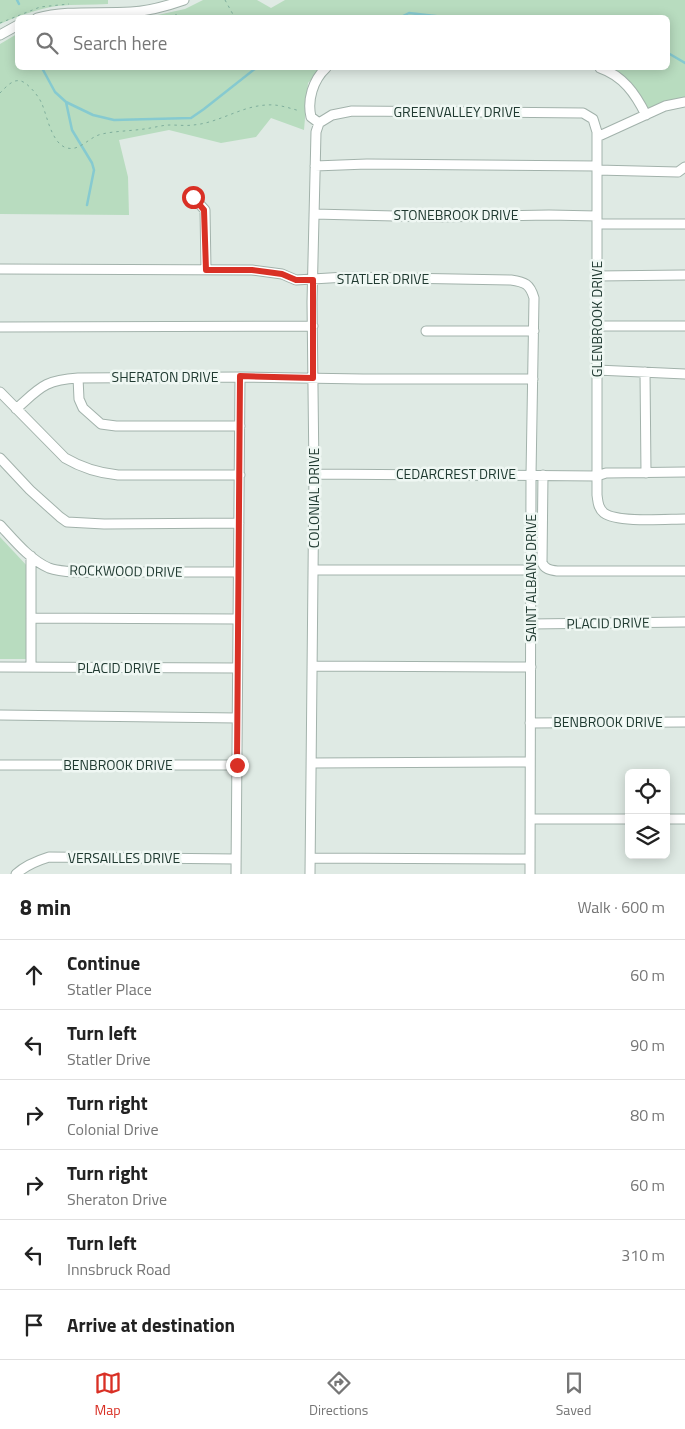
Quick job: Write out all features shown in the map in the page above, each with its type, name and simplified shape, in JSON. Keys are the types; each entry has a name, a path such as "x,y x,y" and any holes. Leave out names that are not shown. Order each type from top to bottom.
{"street":[{"path":"145,0 148,10"},
{"path":"53,15 148,10 184,0"},
{"path":"0,35 15,27"},
{"path":"319,123 311,118 311,92 319,74 324,70"},
{"path":"607,70 621,79 630,88 646,115"},
{"path":"597,137 665,106 685,102"},
{"name":"GREENVALLEY DRIVE","path":"319,123 332,115 352,111 583,112 593,119 594,122"},
{"name":"GLENBROOK DRIVE","path":"594,122 597,137 597,496 599,508 604,514 612,517 640,520 685,519"},
{"name":"COLONIAL DRIVE","path":"310,874 314,474 313,280 316,132 319,123"},
{"path":"315,166 384,164 597,168 678,172 685,167"},
{"path":"193,197 204,210 206,270"},
{"name":"STONEBROOK DRIVE","path":"314,214 435,217 549,215 597,220 685,224"},
{"name":"STATLER DRIVE","path":"0,269 252,270 282,274 296,280 346,277 511,280 522,281 526,284"},
{"path":"597,276 685,275"},
{"name":"SAINT ALBANS DRIVE","path":"526,284 531,288 534,298 531,475 530,874"},
{"path":"0,327 313,326"},
{"path":"597,326 685,326"},
{"path":"426,331 534,331"},
{"path":"597,370 685,374"},
{"path":"645,372 646,473"},
{"path":"236,874 240,376"},
{"name":"SHERATON DRIVE","path":"16,409 42,385 60,379 240,376 533,380"},
{"path":"78,378 80,404 101,424 116,426 240,426"},
{"path":"0,392 65,458 77,465 103,474 240,475"},
{"path":"0,458 30,490 67,522 104,524 239,523"},
{"name":"CEDARCREST DRIVE","path":"314,474 597,476 606,473 685,472"},
{"path":"543,475 543,566 548,569 563,571 685,571"},
{"name":"ROCKWOOD DRIVE","path":"0,525 31,556 50,568 60,570 91,572 238,572"},
{"path":"31,556 31,667"},
{"path":"313,570 531,570"},
{"path":"31,618 238,619"},
{"name":"PLACID DRIVE","path":"531,624 685,622"},
{"path":"312,666 531,667"},
{"name":"PLACID DRIVE","path":"0,667 237,668"},
{"path":"0,715 237,718"},
{"name":"BENBROOK DRIVE","path":"530,723 685,722"},
{"path":"312,763 530,762"},
{"name":"BENBROOK DRIVE","path":"0,765 237,765"},
{"path":"530,819 625,819"},
{"path":"670,819 685,819"},
{"name":"VERSAILLES DRIVE","path":"16,874 25,866 49,857 236,859"},
{"path":"311,858 530,859"}],"path":[{"path":"225,0 233,15"},
{"path":"0,93 11,82 17,80 28,85 42,104 50,128 62,147 69,149 78,147 101,134 168,125 192,126 256,106 278,106 310,114"}],"green space":[{"path":"0,0 108,0 108,4 50,7 23,15 15,15 15,18 0,24"},
{"path":"203,0 257,0 271,8 285,0 685,0 685,100 649,109 619,77 607,70 670,70 670,15 158,15 185,9"},
{"path":"15,35 15,70 320,70 308,83 304,130 271,118 256,137 221,143 169,130 119,140 128,177 129,215 0,214 0,44"},
{"path":"0,537 30,569 29,659 0,659"}],"waterway":[{"path":"17,0 19,4"},
{"path":"405,15 409,13 426,15"},
{"path":"670,54 685,63"},
{"path":"43,70 55,92 66,102 93,115 114,120 191,118 253,70"},
{"path":"66,102 72,130 92,163 94,170 87,205"}],"route":[{"path":"193,197 204,210 206,222 206,270 252,270 282,274 296,280 313,280 313,378 240,376 237,765"}]}
